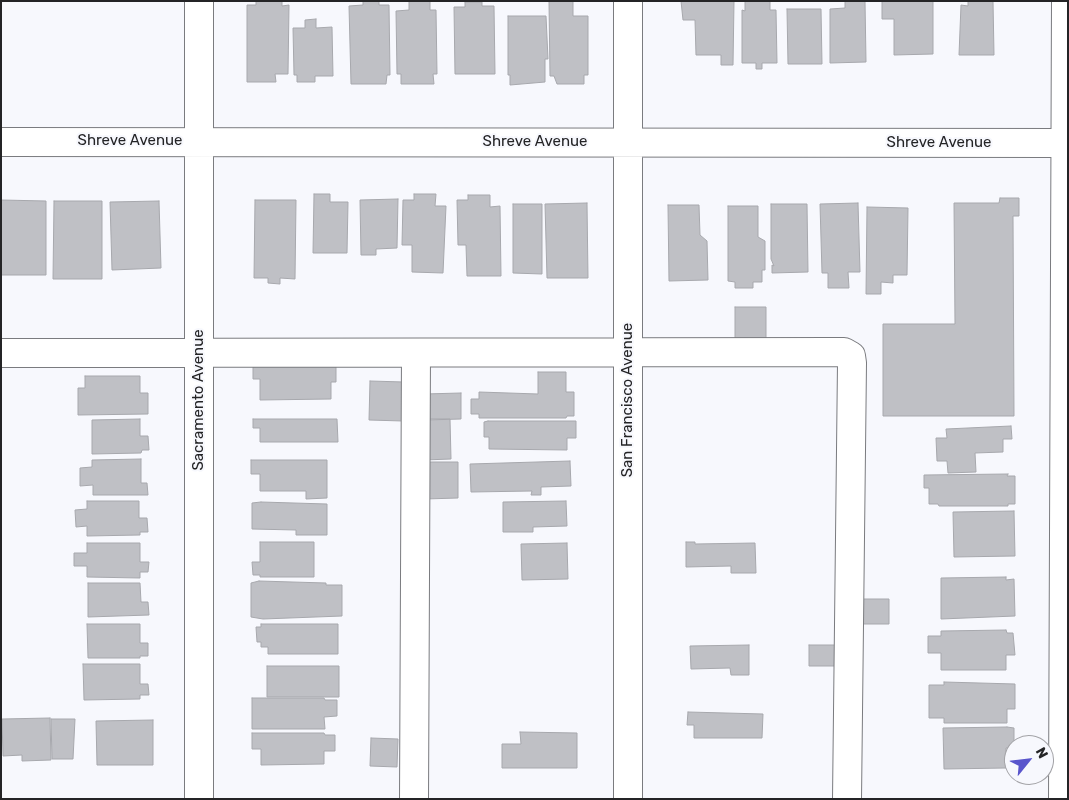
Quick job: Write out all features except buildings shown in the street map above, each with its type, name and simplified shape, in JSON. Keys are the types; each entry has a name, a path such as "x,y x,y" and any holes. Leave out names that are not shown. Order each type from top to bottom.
{"street":[{"name":"Sacramento Avenue","path":"199,1 199,799"},
{"name":"San Francisco Avenue","path":"628,1 628,799"},
{"path":"1063,799 1067,143 1066,1"},
{"name":"Shreve Avenue","path":"1,142 1067,143"},
{"path":"1,352 844,352 851,356 852,363 848,799"},
{"path":"414,799 416,353"}]}
